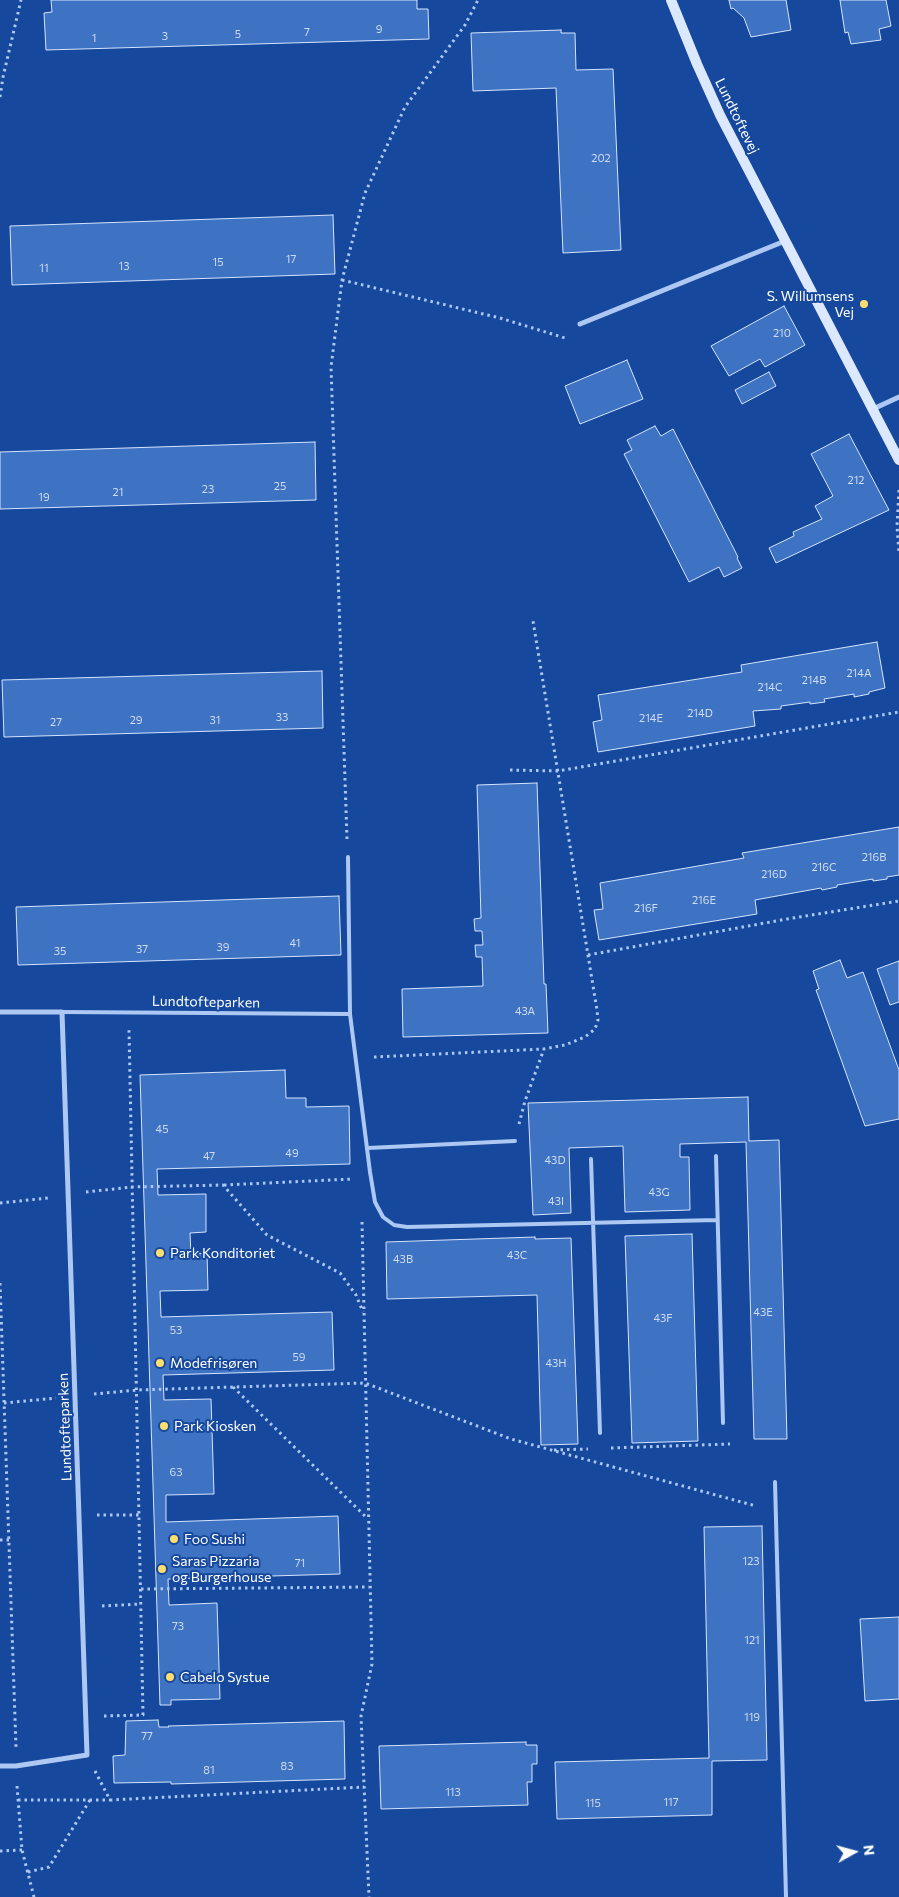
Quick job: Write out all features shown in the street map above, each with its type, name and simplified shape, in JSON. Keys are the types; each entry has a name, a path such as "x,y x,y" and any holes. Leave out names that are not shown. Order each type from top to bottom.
{"street":[{"name":"Lundtoftevej","path":"671,0 720,115 899,460"},
{"path":"580,324 785,241"},
{"path":"873,409 899,397"},
{"name":"Lundtofteparken","path":"0,1012 62,1012 87,1755"},
{"path":"0,1766 16,1766 87,1755"}],"lane":[{"path":"348,857 350,1014 370,1172 375,1202 383,1217 394,1224 408,1227 717,1220"},
{"name":"Lundtofteparken","path":"62,1012 350,1014"},
{"path":"368,1148 515,1141"},
{"path":"716,1156 723,1423"},
{"path":"591,1159 600,1433"},
{"path":"775,1482 786,1897"}],"path":[{"path":"0,98 1,77 21,0"},
{"path":"348,857 331,367 342,280 365,193 405,107 465,25 478,0"},
{"path":"342,280 500,318 577,342 580,324"},
{"path":"899,490 897,526 899,553"},
{"path":"380,1056 544,1049 585,1037 595,1029 598,1020 533,621"},
{"path":"510,770 558,771 899,712"},
{"path":"588,955 899,901"},
{"path":"85,1716 143,1715 129,1012"},
{"path":"515,1141 524,1101 544,1049"},
{"path":"0,1203 55,1198 68,1193 132,1187 361,1179 370,1172"},
{"path":"224,1185 268,1235 340,1273 356,1295 365,1315"},
{"path":"362,1218 372,1664 361,1716 370,1897"},
{"path":"0,1283 16,1766 22,1850 34,1897"},
{"path":"4,1403 137,1390 365,1383 511,1438 551,1451 777,1512"},
{"path":"233,1387 368,1519"},
{"path":"610,1448 730,1444"},
{"path":"551,1451 590,1449"},
{"path":"79,1514 139,1515"},
{"path":"0,1540 9,1540"},
{"path":"140,1589 369,1587"},
{"path":"82,1607 141,1604"},
{"path":"87,1755 110,1800"},
{"path":"18,1800 110,1800 364,1787"},
{"path":"28,1872 49,1867 90,1800"},
{"path":"0,1851 22,1850"}],"building":[{"path":"51,0 417,0 417,9 428,9 429,39 46,50 44,13 52,12"},
{"path":"729,0 786,0 791,30 751,37 744,18 733,8 731,9"},
{"path":"840,0 886,0 891,26 879,29 881,40 851,44 848,32 845,33"},
{"path":"561,30 561,33 575,33 576,70 613,69 621,250 563,253 556,88 473,91 471,33"},
{"path":"333,215 335,274 12,285 10,226"},
{"path":"784,306 805,345 765,367 760,359 729,376 711,346"},
{"path":"627,360 643,399 580,424 565,386"},
{"path":"769,372 776,386 742,404 735,390"},
{"path":"655,426 661,436 673,429 742,568 724,577 719,567 689,582 624,454 632,450 627,440"},
{"path":"849,434 889,510 776,563 769,548 794,536 793,532 822,519 815,506 833,496 811,454"},
{"path":"315,442 316,500 0,509 0,452"},
{"path":"877,642 885,688 854,697 854,694 824,699 825,702 810,704 810,702 781,706 781,709 753,711 755,726 598,752 593,722 602,720 598,695 742,672 741,665"},
{"path":"322,671 323,728 4,737 2,680"},
{"path":"537,783 544,984 546,984 548,1033 403,1037 402,989 483,986 482,957 476,957 475,945 483,945 482,931 475,931 474,919 481,918 477,785"},
{"path":"899,827 899,875 887,877 887,879 873,881 873,879 837,885 837,887 822,890 821,888 755,900 757,914 599,940 594,910 603,909 600,883 744,858 742,853"},
{"path":"339,896 341,955 18,965 16,907"},
{"path":"840,960 847,978 863,972 899,1070 899,1119 865,1126 816,990 819,989 813,971"},
{"path":"899,961 899,1002 890,1005 877,969"},
{"path":"285,1070 286,1098 306,1098 306,1107 349,1106 350,1164 157,1169 158,1195 206,1194 206,1232 190,1233 191,1254 207,1253 208,1290 160,1291 161,1317 332,1312 334,1370 163,1375 164,1400 211,1399 214,1494 166,1495 166,1522 338,1516 340,1574 168,1579 169,1605 217,1603 220,1699 171,1700 171,1705 160,1705 140,1075"},
{"path":"748,1097 749,1141 779,1140 787,1439 754,1439 746,1142 680,1144 680,1157 689,1157 690,1210 625,1212 623,1146 569,1148 571,1213 533,1215 528,1103"},
{"path":"692,1234 698,1441 632,1443 625,1236"},
{"path":"535,1237 535,1239 571,1238 578,1444 541,1445 537,1295 387,1299 386,1242"},
{"path":"762,1526 767,1760 712,1761 712,1815 557,1819 555,1762 709,1758 704,1527"},
{"path":"899,1617 899,1699 865,1701 860,1619"},
{"path":"158,1720 159,1727 344,1721 345,1779 171,1784 171,1782 114,1783 113,1756 125,1755 126,1721"},
{"path":"526,1742 526,1745 537,1745 537,1764 532,1764 532,1782 527,1782 528,1805 381,1809 379,1746"}],"place":[{"name":"S. Willumsens Vej","path":"864,304"},
{"name":"Park Konditoriet","path":"160,1253"},
{"name":"Modefrisøren","path":"160,1363"},
{"name":"Park Kiosken","path":"164,1426"},
{"name":"Foo Sushi","path":"174,1539"},
{"name":"Saras Pizzaria og Burgerhouse","path":"162,1569"},
{"name":"Cabelo Systue","path":"170,1677"}]}
